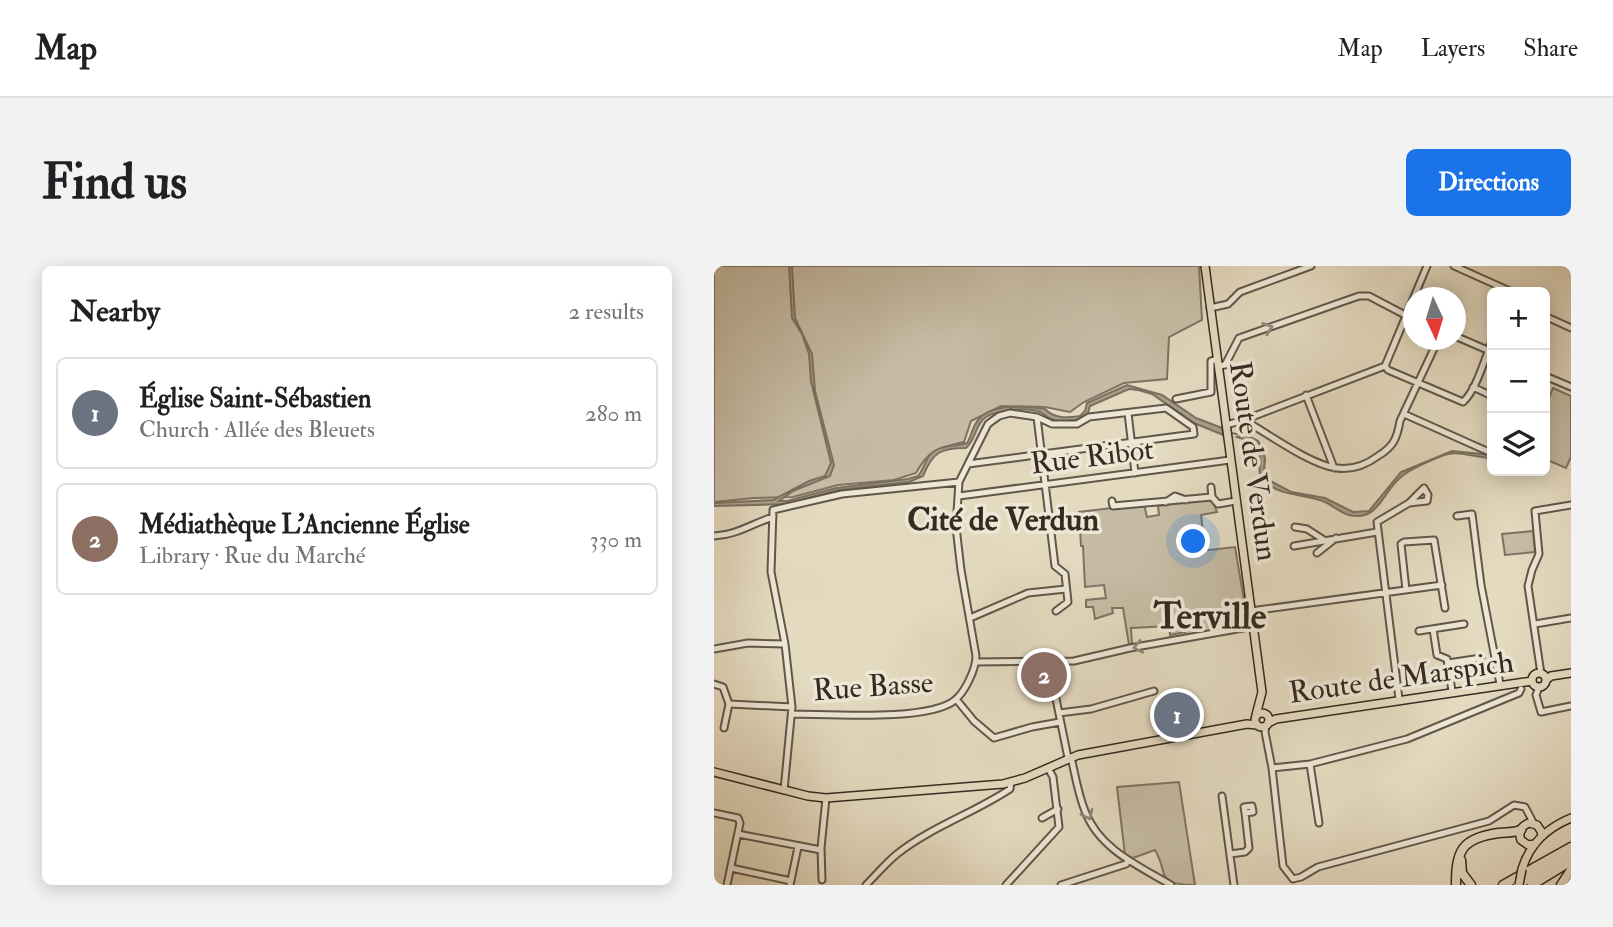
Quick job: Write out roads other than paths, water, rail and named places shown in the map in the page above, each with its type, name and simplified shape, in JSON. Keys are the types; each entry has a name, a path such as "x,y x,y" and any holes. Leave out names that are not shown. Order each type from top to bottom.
{"highway":[{"path":"1456,885 1456,862 1466,845 1479,838 1522,828"},
{"path":"1488,836 1513,837 1522,841"},
{"path":"1466,845 1460,864 1462,873 1471,885"},
{"path":"1503,885 1571,847"},
{"path":"1518,885 1571,853"},
{"path":"1532,885 1571,861"},
{"path":"1561,885 1571,870"}],"main road":[{"name":"Route de Verdun","path":"1205,266 1254,626 1263,721"},
{"name":"Route de Marspich","path":"1543,677 1571,673"},
{"path":"1534,676 1543,677 1543,686 1539,687 1532,681 1534,676"},
{"name":"Route de Marspich","path":"1263,721 1532,681"},
{"path":"714,772 826,799 1011,782 1069,758 1263,721"},
{"path":"1518,885 1526,857 1535,844 1554,825 1571,818"},
{"path":"1526,857 1522,828 1535,824 1554,825"},
{"path":"1535,824 1540,828 1542,836"},
{"path":"1522,841 1528,845 1535,844"}],"street":[{"path":"1210,308 1228,304 1240,292 1311,266"},
{"path":"1417,287 1427,266"},
{"path":"1454,266 1501,287"},
{"path":"1175,399 1211,392 1211,361 1225,365 1239,338 1359,296 1369,296 1403,313"},
{"path":"1550,320 1571,328"},
{"path":"1226,425 1385,366 1403,321"},
{"path":"1466,341 1488,350"},
{"path":"1244,420 1315,461 1334,468 1355,468 1387,450 1398,436 1400,421 1433,350"},
{"path":"1385,366 1388,370 1463,402 1487,357"},
{"path":"1550,378 1571,387"},
{"path":"1473,387 1487,394"},
{"path":"1306,395 1334,468"},
{"path":"968,464 1194,434 1193,427 1166,408 1089,417 1077,424 1052,424 1037,417 1010,413 992,420 984,431 959,482 958,545 976,662 956,699 974,721 994,738 1060,722"},
{"path":"1128,413 1135,473"},
{"path":"1404,414 1487,451"},
{"path":"1037,417 1055,566 1065,573 1068,602 1056,611"},
{"name":"Rue Ribot","path":"959,496 1230,460"},
{"path":"784,790 792,711 785,644 774,593 771,563 773,510 842,494 959,482"},
{"path":"1211,486 1212,497 1218,504 1236,501"},
{"path":"1112,501 1113,506 1212,497"},
{"path":"1398,699 1377,522 1409,503"},
{"path":"1543,677 1528,586 1539,554 1535,511 1571,505"},
{"path":"1457,516 1472,514 1481,585 1500,684"},
{"path":"714,536 736,534 754,523 773,517"},
{"path":"1295,527 1307,529 1324,540"},
{"path":"1294,546 1377,532"},
{"path":"1317,553 1336,538"},
{"path":"1406,590 1401,544 1434,540 1445,608"},
{"path":"1251,611 1442,585"},
{"path":"970,618 1028,593 1066,589"},
{"path":"1535,624 1571,618"},
{"path":"1419,631 1464,624"},
{"path":"976,662 1074,661 1140,646 1254,626"},
{"path":"1433,629 1437,655 1447,659 1452,691"},
{"path":"714,649 748,643 785,644"},
{"path":"1448,663 1480,658"},
{"path":"1051,662 1060,722 1085,812 1103,839 1128,861 1171,885"},
{"path":"714,684 723,687 729,704 724,728"},
{"path":"1539,687 1535,695 1541,712 1571,706"},
{"path":"1272,768 1310,764 1407,739 1521,690"},
{"path":"1059,713 1091,709 1154,691"},
{"name":"Rue Basse","path":"729,704 792,711 871,715 925,712 956,699"},
{"path":"1263,721 1272,768 1283,866 1292,882 1304,880 1308,873 1318,867 1489,821 1514,805 1526,808 1535,824"},
{"path":"1170,729 1171,738"},
{"path":"1310,764 1319,823"},
{"path":"1006,885 1057,831 1060,824 1053,777 1048,768"},
{"path":"866,885 894,856 985,805 1010,789 1011,782"},
{"path":"1222,796 1234,885"},
{"path":"822,880 821,850 826,799"},
{"path":"1522,828 1526,808"},
{"path":"1042,818 1058,809"},
{"path":"714,813 738,818 738,834 727,885"},
{"path":"1230,854 1245,852 1249,848 1245,813"},
{"path":"738,834 821,850"},
{"path":"731,869 790,883 798,847"},
{"path":"1061,885 1126,864 1128,861"}],"waterway":[{"path":"1001,412 1012,409"},
{"path":"1231,433 1242,435"}],"place":[{"name":"Médiathèque L'Ancienne Église","path":"1044,675"},
{"name":"Église Saint-Sébastien","path":"1177,715"}],"district":[{"name":"Cité de Verdun","path":"1003,519"},
{"name":"Terville","path":"1210,615"}]}
